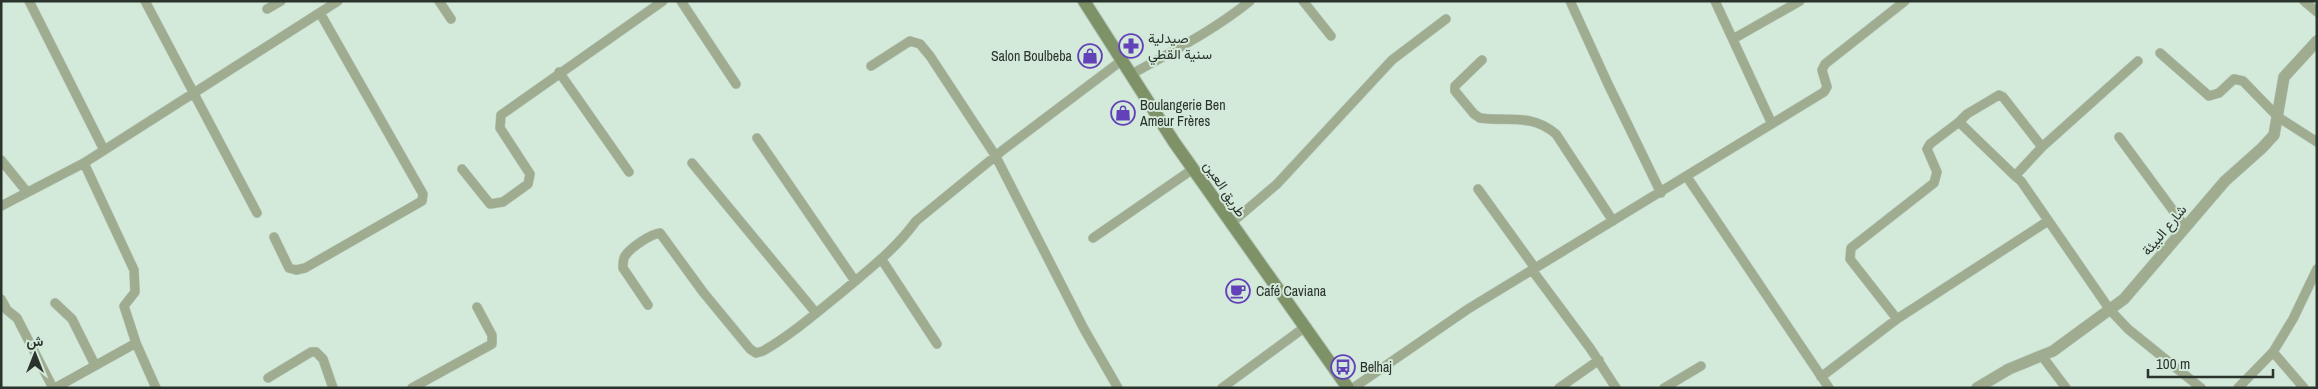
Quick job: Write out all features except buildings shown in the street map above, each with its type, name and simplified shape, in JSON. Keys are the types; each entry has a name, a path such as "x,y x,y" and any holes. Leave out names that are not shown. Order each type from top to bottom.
{"main road":[{"name":"طريق العين","path":"1084,1 1130,75 1230,224 1348,388"}],"street":[{"path":"30,1 104,150"},
{"path":"146,1 257,213"},
{"path":"267,9 281,1"},
{"path":"1,206 84,163 338,1"},
{"path":"439,1 451,19"},
{"path":"462,170 490,204 494,205 503,202 528,184 530,174 500,128 501,115 559,72 663,1"},
{"path":"681,1 736,84"},
{"path":"1130,75 1184,46 1233,15 1250,1"},
{"path":"1303,1 1331,36"},
{"path":"1570,1 1661,192"},
{"path":"1715,1 1772,124"},
{"path":"1732,39 1800,1"},
{"path":"1353,388 1468,309 1824,92 1827,87 1822,70 1825,64 1905,1"},
{"path":"2304,1 2317,12"},
{"path":"274,237 289,268 296,270 305,268 421,202 423,197 320,13"},
{"path":"1230,224 1277,184 1392,60 1446,18"},
{"path":"871,66 910,41 920,44 995,155 1084,329 1118,388"},
{"name":"شارع البيئة","path":"1976,388 2009,369 2042,356 2080,333 2129,294 2225,181 2274,135 2278,117 2280,89 2284,77 2317,41"},
{"path":"2160,53 2200,91 2209,96 2214,96 2234,79 2238,78 2278,117 2317,142"},
{"path":"1482,60 1454,88 1467,106 1480,118 1506,118 1536,122 1549,128 1556,134 1613,221"},
{"path":"648,305 623,268 623,261 626,255 658,233 663,234 703,292 754,352 767,349 816,313 882,260 907,234 916,221 995,155 1121,61"},
{"path":"2015,176 2042,146 2138,61"},
{"path":"559,72 629,172"},
{"path":"1896,319 1850,259 1849,254 1851,248 1934,183 1937,172 1927,149 1930,144 1967,114 1999,95 2003,97 2042,146"},
{"path":"1959,122 2015,176 2110,310 2128,329 2201,388"},
{"path":"2118,137 2186,228"},
{"path":"757,138 855,281"},
{"path":"1,160 27,192"},
{"path":"84,163 134,270 136,292 124,306 136,343 156,388"},
{"path":"692,163 816,313"},
{"path":"1093,238 1193,169"},
{"path":"1687,177 1828,388"},
{"path":"1478,189 1616,388"},
{"path":"1821,377 1896,319 2048,221"},
{"path":"882,260 937,344"},
{"path":"2238,388 2273,352 2293,319 2317,269"},
{"path":"1,299 7,310 17,318 54,388 136,343"},
{"path":"55,303 72,319 95,365"},
{"path":"412,388 492,344 492,335 478,306"},
{"path":"1222,388 1305,327"},
{"path":"268,378 311,352 316,352 323,358 334,388"},
{"path":"2273,352 2304,388"},
{"path":"2042,356 2066,388"},
{"path":"1558,388 1598,360"},
{"path":"1664,388 1701,366"}],"place":[{"name":"صيدلية سنية القطي","path":"1131,46"},
{"name":"Salon Boulbeba","path":"1090,56"},
{"name":"Boulangerie Ben Ameur Frères","path":"1123,113"},
{"name":"Café Caviana","path":"1238,291"},
{"name":"Belhaj","path":"1343,367"}]}
